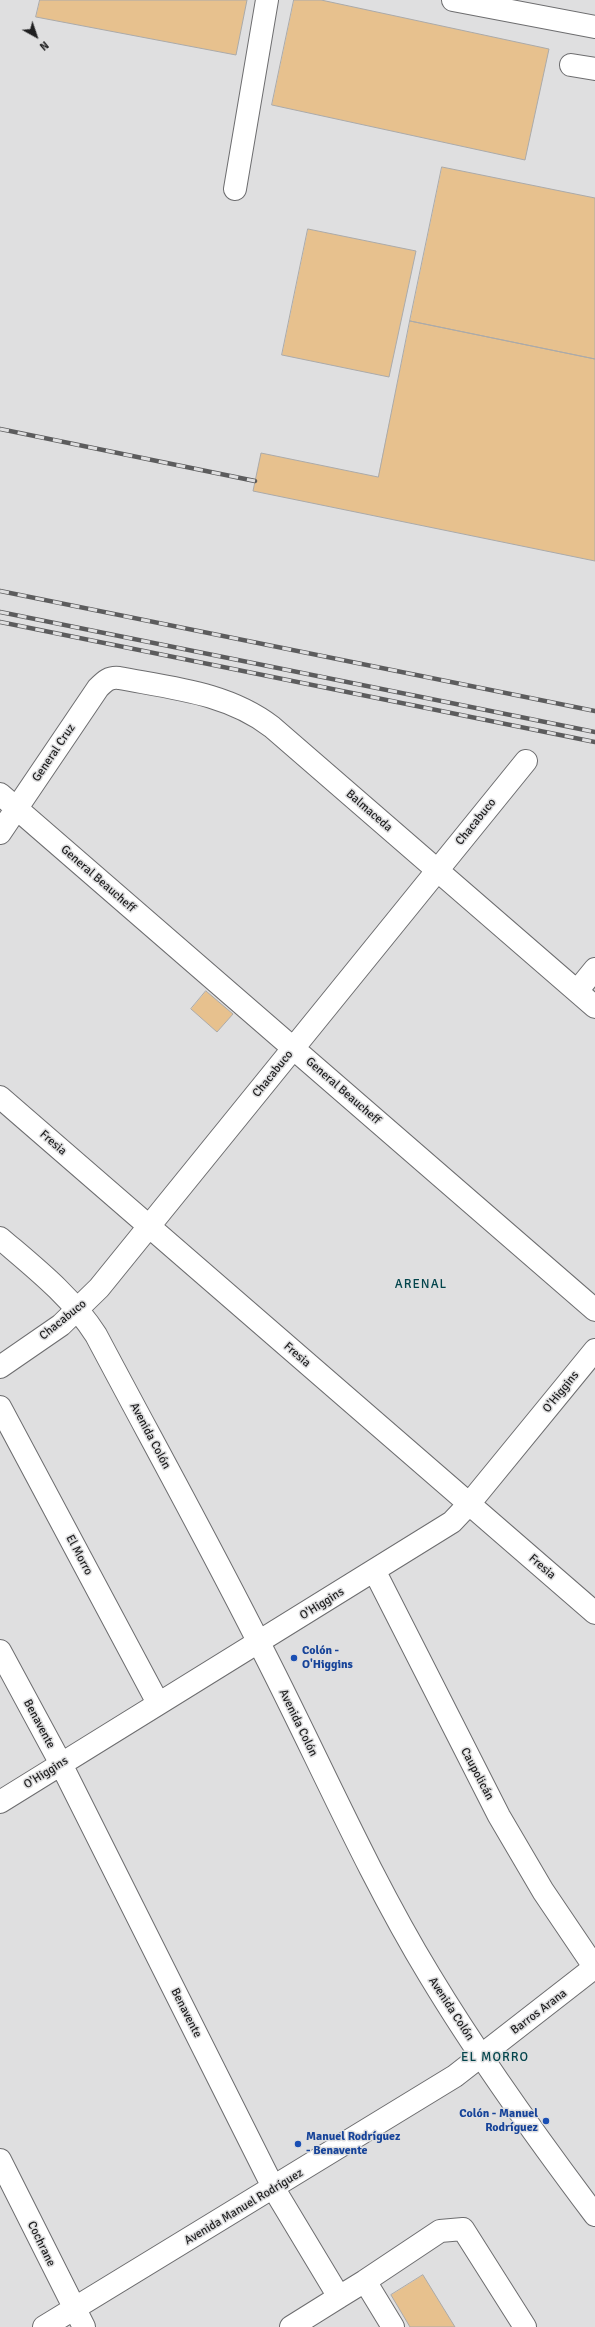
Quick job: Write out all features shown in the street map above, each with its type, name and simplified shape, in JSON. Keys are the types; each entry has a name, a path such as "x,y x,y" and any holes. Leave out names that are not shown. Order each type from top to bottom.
{"street":[{"path":"234,189 267,0"},
{"path":"453,0 595,27"},
{"path":"571,65 595,69"},
{"name":"General Cruz","path":"0,833 98,688 111,677"},
{"name":"Balmaceda","path":"111,677 205,694 220,699 262,719 595,1007"},
{"name":"Chacabuco","path":"0,1366 61,1325 79,1310 294,1049 526,760"},
{"name":"General Beaucheff","path":"0,794 17,807 595,1310"},
{"path":"577,991 595,969"},
{"name":"Fresia","path":"0,1097 595,1613"},
{"name":"Avenida Colón","path":"0,1238 66,1296 79,1310 96,1335 259,1642 353,1835 387,1901 430,1976 481,2056 595,2215"},
{"name":"O'Higgins","path":"0,1802 158,1703 374,1572 452,1522 469,1504 595,1350"},
{"name":"El Morro","path":"0,1407 158,1703"},
{"name":"Caupolicán","path":"374,1572 498,1816 543,1891 595,1968"},
{"name":"Benavente","path":"0,1651 61,1764 274,2189 338,2297"},
{"name":"Barros Arana","path":"481,2056 595,1968"},
{"name":"Avenida Manuel Rodríguez","path":"44,2327 79,2318 274,2189 455,2076 481,2056"},
{"name":"Cochrane","path":"0,2160 79,2318"},
{"path":"290,2327 365,2281 440,2231 463,2229 525,2327"},
{"path":"365,2281 393,2327"}],"building":[{"path":"40,0 247,0 236,55 36,17"},
{"path":"294,0 321,0 549,49 525,160 272,105"},
{"path":"442,167 595,198 595,359 410,321"},
{"path":"308,229 416,251 389,377 282,355"},
{"path":"410,321 595,359 595,561 253,491 261,453 378,477"},
{"path":"206,991 233,1014 217,1032 191,1009"},
{"path":"423,2275 455,2327 410,2327 391,2295"}],"railway":[{"path":"0,429 255,481"},
{"path":"0,591 595,711"},
{"path":"0,612 595,732"},
{"path":"0,622 595,742"}],"place":[{"name":"Colón - O'Higgins","path":"294,1658"},
{"name":"Colón - Manuel Rodríguez","path":"546,2121"},
{"name":"Manuel Rodríguez - Benavente","path":"298,2144"}],"district":[{"name":"ARENAL","path":"421,1285"},
{"name":"EL MORRO","path":"495,2058"}]}
